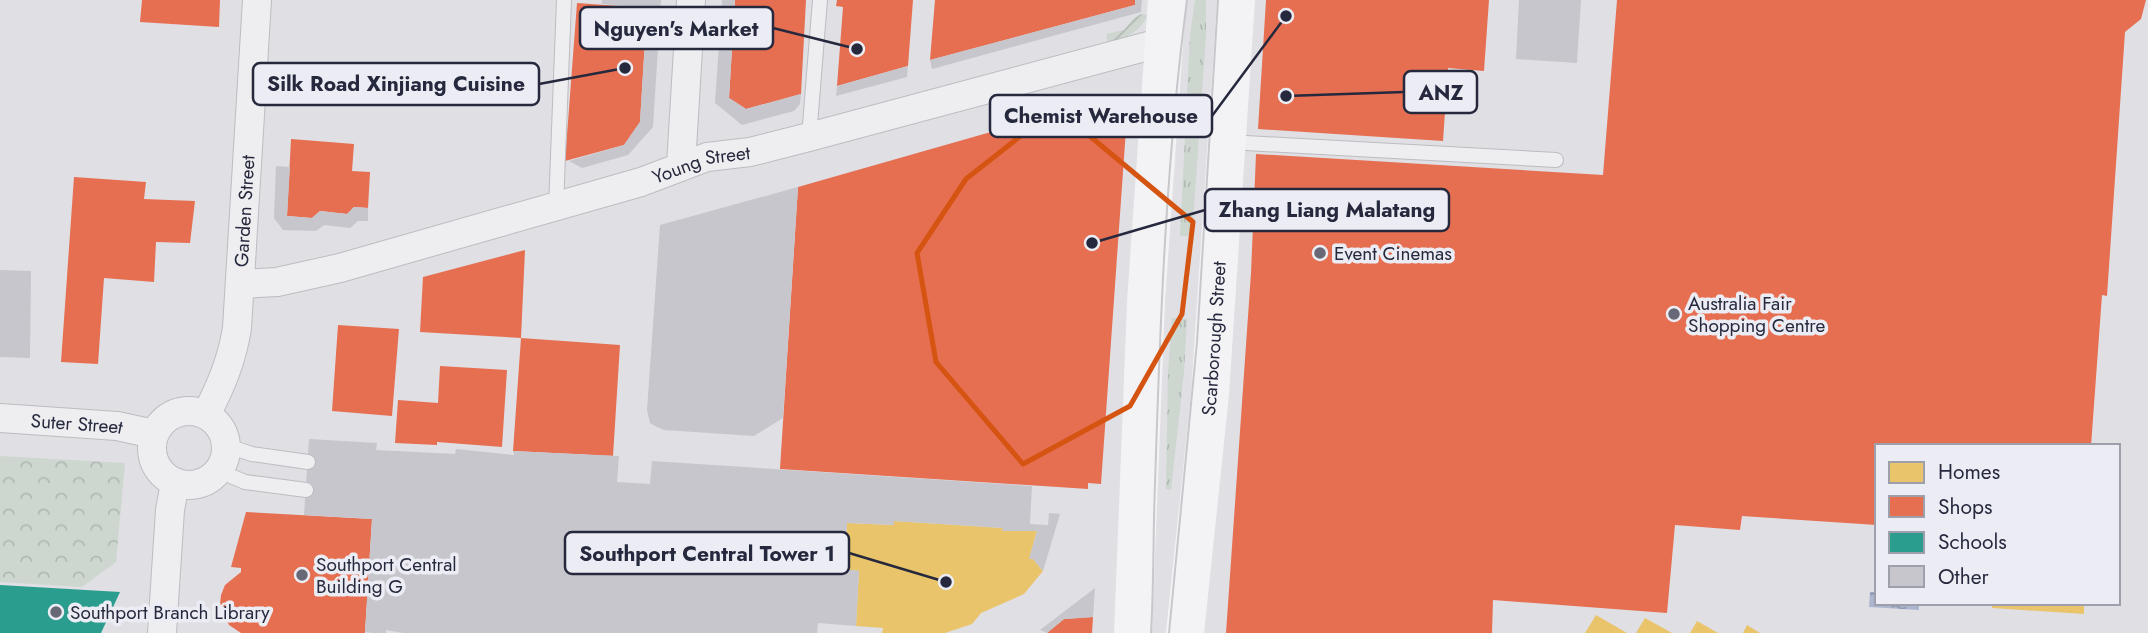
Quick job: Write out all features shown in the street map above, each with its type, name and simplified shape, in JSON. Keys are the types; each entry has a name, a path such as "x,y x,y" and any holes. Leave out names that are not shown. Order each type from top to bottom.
{"main road":[{"path":"1133,633 1139,418 1167,0"},
{"name":"Scarborough Street","path":"1185,633 1210,394 1236,0"}],"street":[{"name":"Garden Street","path":"206,415 224,381 237,328 257,0"},
{"path":"681,165 691,0"},
{"name":"Young Street","path":"240,284 276,282 340,268 556,208 660,176 681,165 809,137 1163,42"},
{"path":"182,411 206,415 221,428 223,459 210,479 199,484 175,483 158,468 153,457 154,434 170,416 182,411"},
{"name":"Suter Street","path":"0,418 117,426 154,434"},
{"path":"162,633 170,510 175,483"}],"lane":[{"path":"556,208 564,0"},
{"path":"809,137 820,0"},
{"path":"1226,142 1556,160"},
{"path":"223,459 252,454 308,462"},
{"path":"223,459 245,482 306,490"}],"highlighted area":[{"path":"1056,108 1193,222 1182,314 1130,406 1023,464 936,362 917,253 966,179"}],"green space":[{"path":"1195,0 1206,0 1206,35 1192,236 1180,236 1190,35"},
{"path":"1141,14 1148,15 1136,30 1126,37 1108,43 1106,34 1124,30"},
{"path":"1172,318 1187,319 1171,490 1166,489 1168,371"},
{"path":"0,456 125,463 116,562 82,587 0,582"}],"water":[{"path":"1870,592 1875,592 1875,605 1919,605 1919,610 1869,607"}],"building: Homes":[{"path":"894,521 1003,528 1002,531 1037,531 1029,559 1033,559 1043,571 1024,594 981,613 972,624 945,633 882,633 883,628 856,626 859,571 844,569 847,523 894,525"},
{"path":"1992,605 2084,605 2084,614 1992,608"},
{"path":"1596,615 1627,633 1585,633"},
{"path":"1645,618 1672,633 1636,633"},
{"path":"1697,621 1718,633 1690,633"},
{"path":"1747,625 1760,633 1743,633"}],"building: Shops":[{"path":"142,0 220,0 219,27 140,22"},
{"path":"735,0 806,0 801,94 746,109 729,98"},
{"path":"837,0 913,0 908,66 837,86 843,7 836,6"},
{"path":"935,0 1135,0 1135,5 930,60"},
{"path":"1266,0 1489,0 1484,71 1448,68 1443,141 1258,129"},
{"name":"Australia Fair Shopping Centre","path":"1617,0 2146,0 2141,19 2125,32 2107,296 2102,295 2091,444 1875,444 1875,525 1742,516 1740,530 1675,525 1667,613 1493,600 1492,633 1226,633 1251,273 1256,154 1603,175"},
{"path":"577,3 647,8 640,122 624,145 565,161"},
{"path":"1107,99 1127,115 1101,484 1088,483 1088,489 780,469 798,187"},
{"path":"291,139 354,144 352,171 370,172 368,208 354,207 347,214 320,211 312,218 287,216"},
{"path":"74,177 146,182 144,199 195,201 190,243 156,242 154,282 104,278 98,364 61,362"},
{"path":"525,250 521,338 420,332 423,277"},
{"path":"338,325 399,329 392,416 332,411"},
{"path":"521,338 620,345 613,456 513,451"},
{"path":"440,366 507,370 502,447 437,442 437,445 395,443 398,400 438,403"},
{"name":"Southport Central Building G","path":"246,512 372,519 365,633 241,633 229,625 220,605 221,595 225,585 241,572 241,568 231,567"},
{"path":"1093,617 1092,633 1047,633 1064,619"}],"building: Schools":[{"name":"Southport Branch Library","path":"0,585 120,592 101,633 0,633"}],"building: Other":[{"path":"602,0 661,0 653,127 628,155 582,168 569,161 624,145 640,122 647,8 602,4"},
{"path":"722,0 735,0 729,98 746,109 801,94 800,104 794,111 742,125 715,103"},
{"path":"1135,0 1142,0 1141,12 932,69 930,60 1135,5"},
{"path":"1519,0 1581,0 1577,63 1516,59"},
{"path":"908,66 907,77 836,96 837,86"},
{"path":"276,166 290,167 287,216 312,218 320,211 347,214 354,207 368,208 368,221 358,221 350,228 324,225 316,231 283,230 274,218"},
{"path":"798,187 783,418 754,436 664,430 650,423 647,410 660,225"},
{"path":"0,270 31,271 30,358 0,357"},
{"path":"309,439 377,443 376,450 455,454 456,449 514,455 513,451 619,456 617,482 650,484 652,461 1032,486 1030,524 1048,525 1049,513 1060,514 1043,571 1033,559 1029,559 1037,531 1002,531 1003,528 894,521 894,525 847,523 844,569 859,571 856,626 818,623 817,633 403,633 386,630 386,633 373,633 365,632 372,519 304,515"},
{"path":"1095,588 1093,617 1064,619 1047,633 1040,630"}],"tram line":[{"path":"1151,633 1165,242 1187,0"},
{"path":"1169,633 1197,342 1218,0"}],"place":[{"name":"Chemist Warehouse","path":"1286,16"},
{"name":"Nguyen's Market","path":"857,49"},
{"name":"Silk Road Xinjiang Cuisine","path":"625,68"},
{"name":"ANZ","path":"1286,96"},
{"name":"Zhang Liang Malatang","path":"1092,243"},
{"name":"Event Cinemas","path":"1320,253"},
{"name":"Australia Fair Shopping Centre","path":"1674,314"},
{"name":"Southport Central Building G","path":"302,575"},
{"name":"Southport Central Tower 1","path":"946,582"},
{"name":"Southport Branch Library","path":"56,612"}]}
